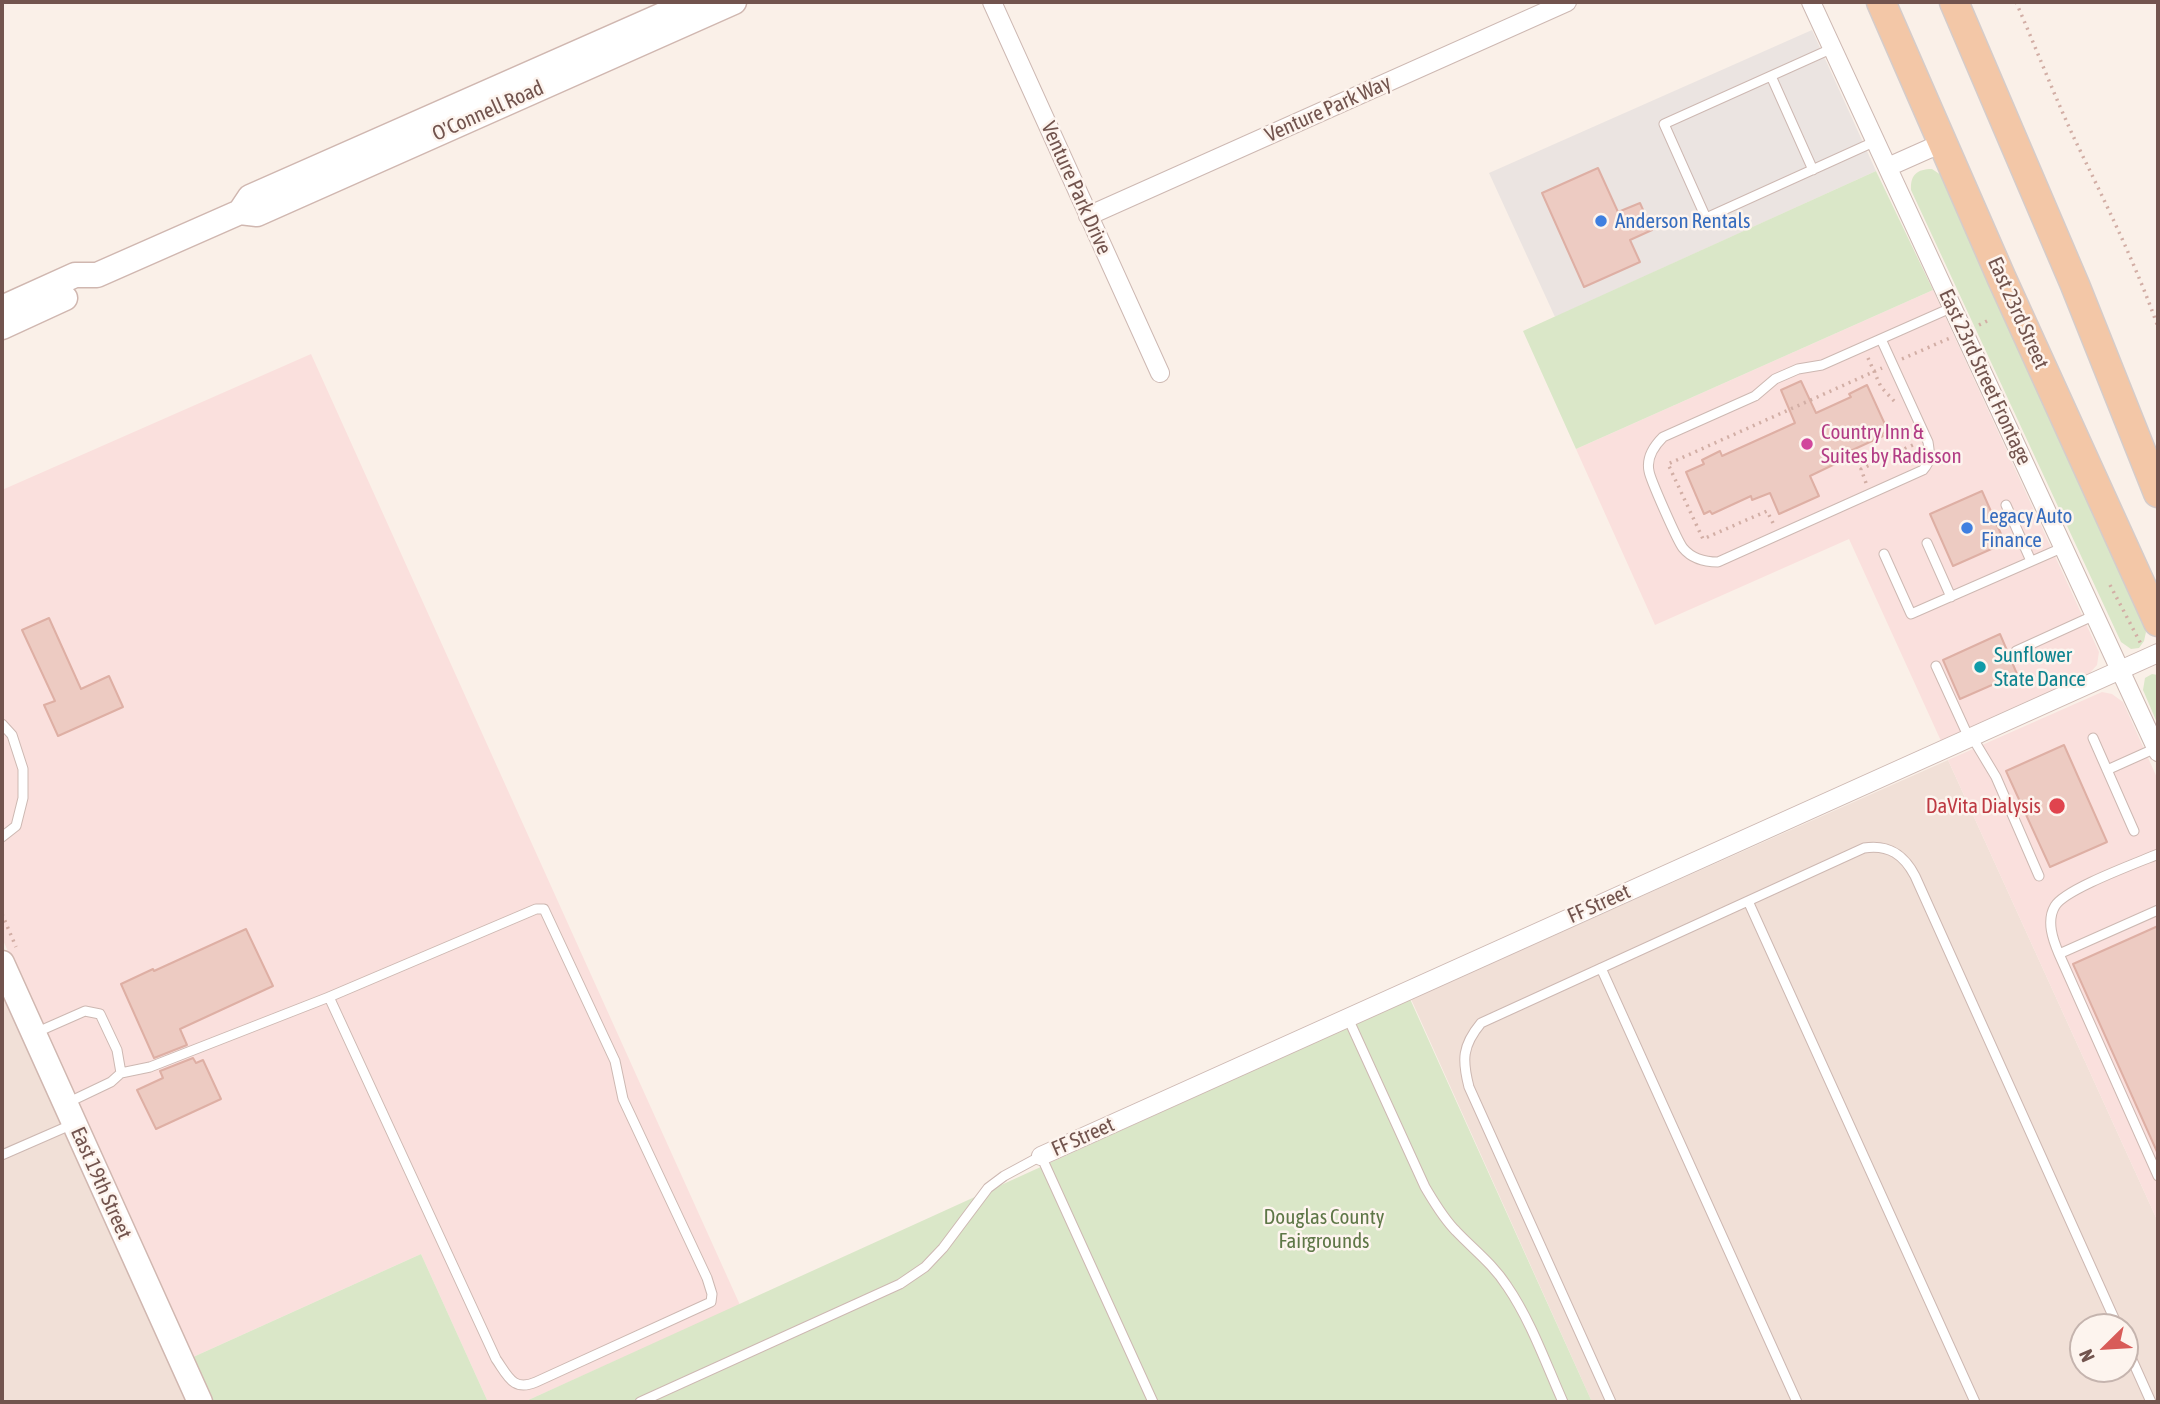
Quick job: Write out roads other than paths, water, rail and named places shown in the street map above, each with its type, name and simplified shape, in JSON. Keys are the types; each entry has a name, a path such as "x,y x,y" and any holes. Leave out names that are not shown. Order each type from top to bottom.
{"main road":[{"name":"East 23rd Street","path":"1881,2 2058,402 2149,632"},
{"path":"1954,2 2075,285 2158,493"},
{"path":"2058,402 2093,440 2158,576"}],"street":[{"name":"O'Connell Road","path":"240,212 250,197 692,2"},
{"name":"O'Connell Road","path":"2,327 82,291 97,275 240,212 257,214 734,2"},
{"name":"Venture Park Drive","path":"992,2 1160,373"},
{"name":"Venture Park Way","path":"1088,216 1567,2"},
{"name":"East 23rd Street Frontage","path":"1811,2 2157,750"},
{"path":"1888,167 1942,143"},
{"name":"O'Connell Road","path":"2,308 75,275 97,275"},
{"name":"FF Street","path":"1041,1156 2158,653"},
{"name":"East 19th Street","path":"2,963 200,1402"}],"lane":[{"path":"1833,48 1664,124 1706,218 1876,141"},
{"path":"1771,76 1813,170"},
{"path":"1881,339 1928,442 1930,454 1928,464 1923,470 1718,562 1695,558 1683,548 1649,472 1649,457 1655,444 1663,437 1755,396 1776,379 1798,369 1822,365 1952,307"},
{"path":"2006,505 2031,561"},
{"path":"1927,543 1951,597"},
{"path":"1884,554 1911,614 2064,547"},
{"path":"2016,651 2095,615"},
{"path":"1936,666 1970,738 1996,777 2039,876"},
{"path":"2,724 12,735 23,769 23,788 16,826 2,837"},
{"path":"2093,738 2134,831"},
{"path":"2107,770 2157,750"},
{"path":"1611,1402 1469,1087 1463,1063 1473,1032 1481,1023 1864,848 1878,845 1889,849 1909,864 2112,1313"},
{"path":"2158,854 2068,894 2060,899 2051,917 2059,954 2158,1176"},
{"path":"1748,901 1975,1402"},
{"path":"2,1155 70,1113 121,1073 150,1067 329,996 536,909 544,909 615,1061 623,1099 706,1278 712,1294 711,1302 525,1387 516,1385 496,1359 329,996"},
{"path":"2059,954 2158,910"},
{"path":"1601,968 1797,1402"},
{"path":"34,1034 85,1011 100,1014 117,1050 121,1073"},
{"path":"1347,1016 1425,1187 1453,1229 1492,1265 1507,1285 1522,1311 1563,1402"},
{"path":"640,1402 900,1284 925,1267 943,1248 988,1188 1041,1156 1153,1402"},
{"path":"2139,1375 2151,1402"}],"place":[{"name":"Anderson Rentals","path":"1601,221"},
{"name":"Country Inn & Suites by Radisson","path":"1807,444"},
{"name":"Legacy Auto Finance","path":"1967,528"},
{"name":"Sunflower State Dance","path":"1980,667"},
{"name":"DaVita Dialysis","path":"2057,806"}],"park label":[{"name":"Douglas County Fairgrounds","path":"1324,1229"}]}
